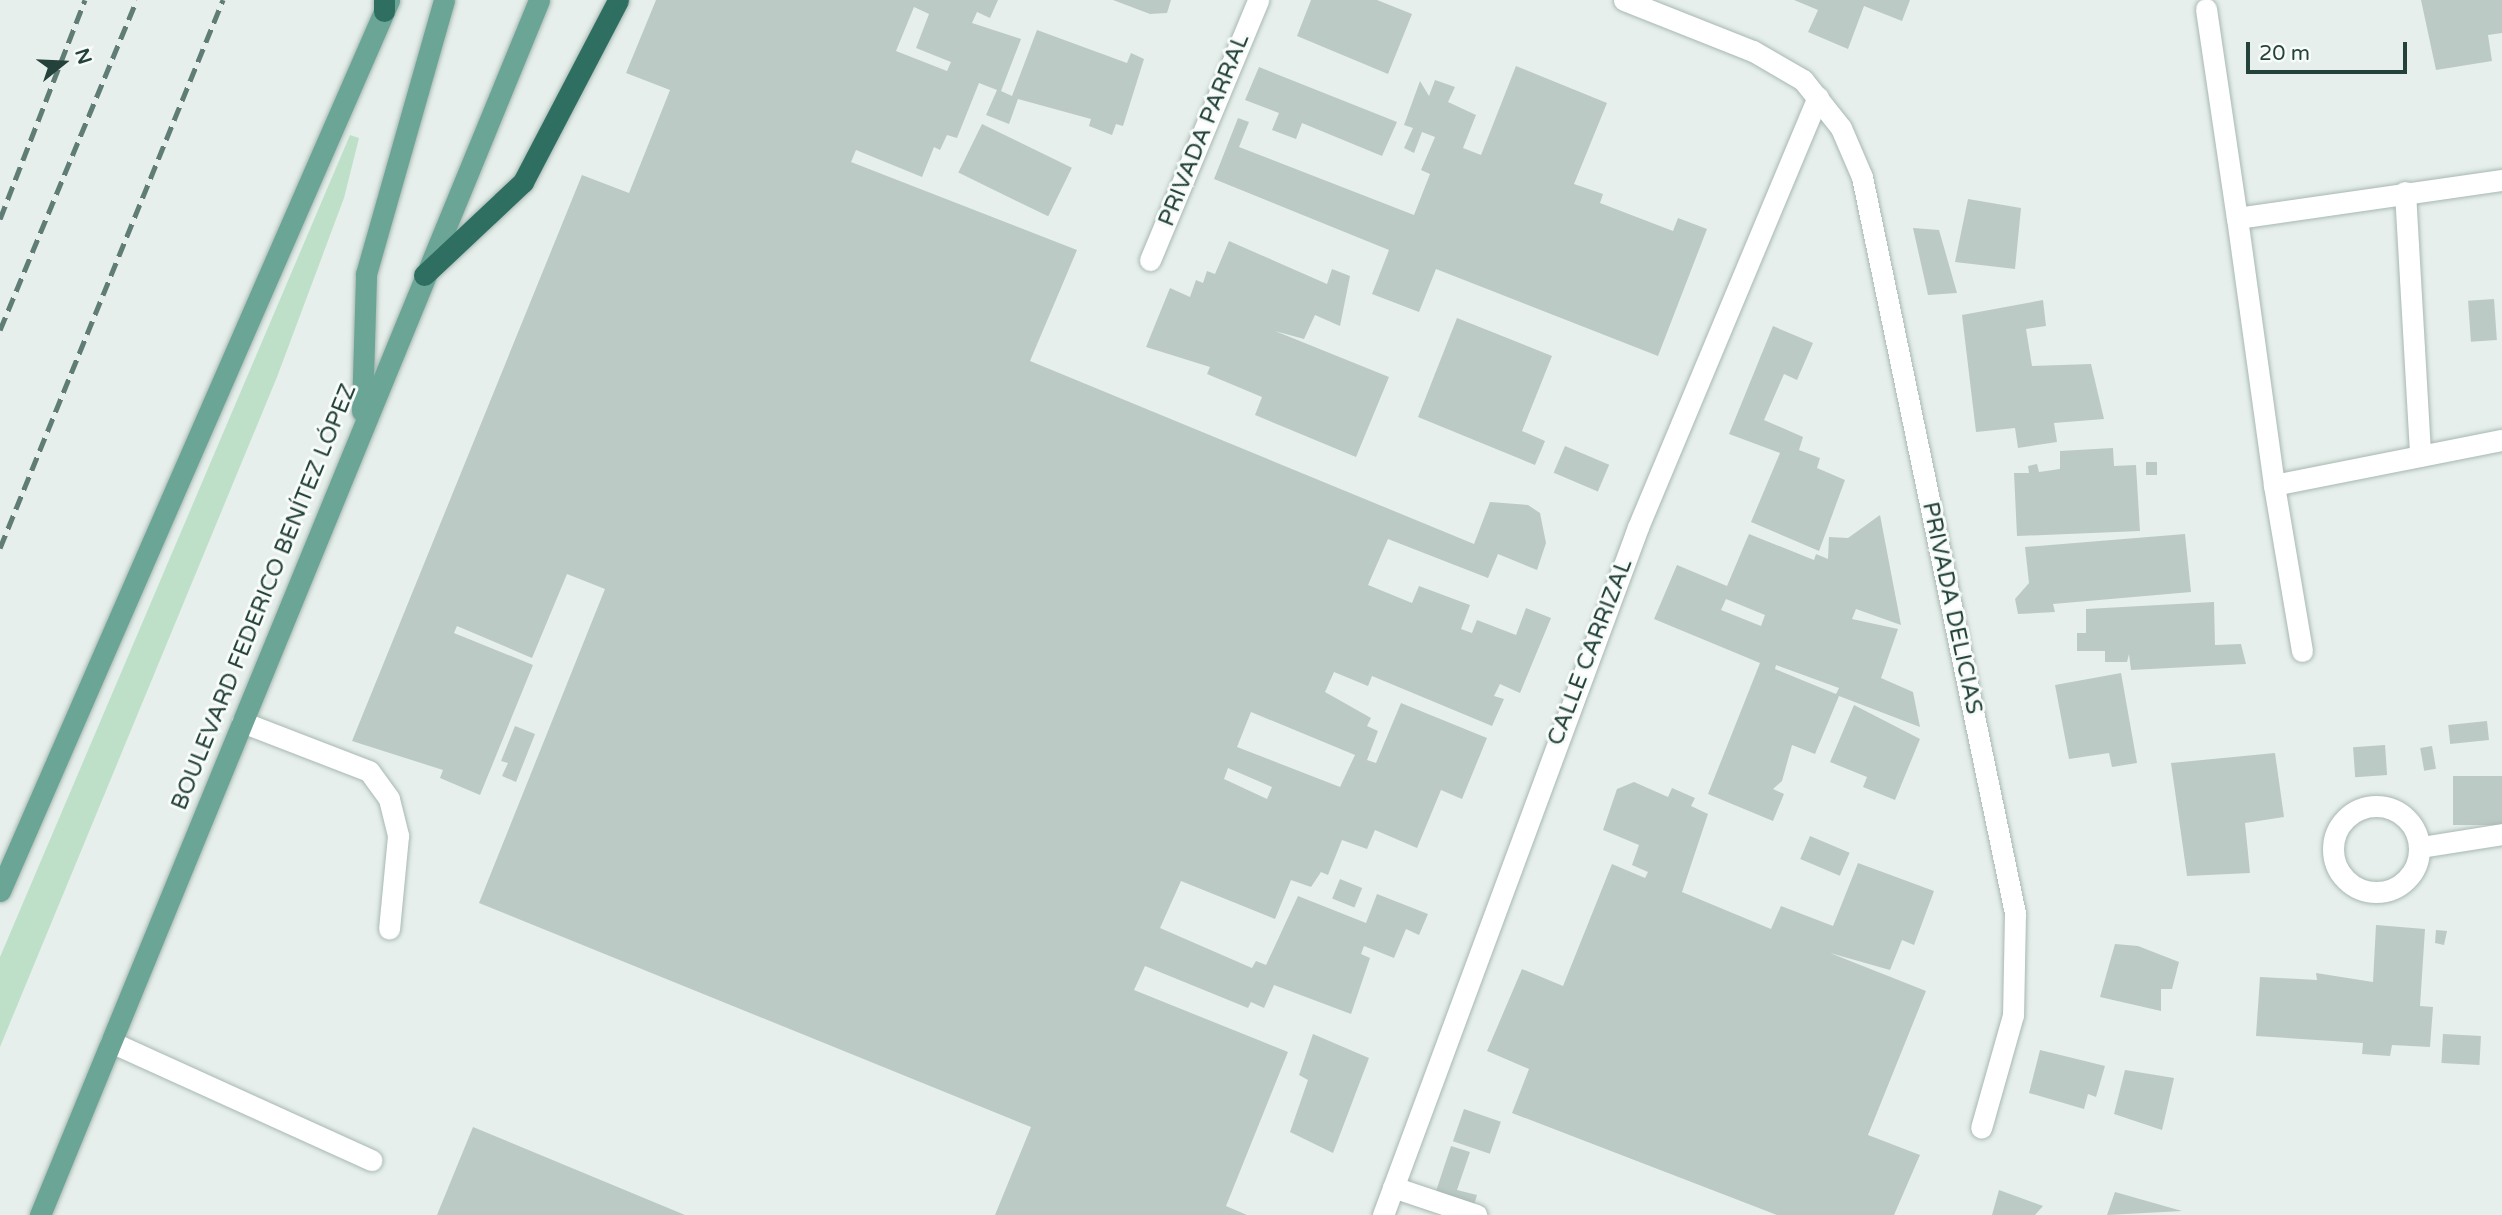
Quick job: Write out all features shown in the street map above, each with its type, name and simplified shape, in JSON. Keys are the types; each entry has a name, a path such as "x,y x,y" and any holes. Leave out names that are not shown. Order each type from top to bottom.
{"highway":[{"path":"424,275 523,182 618,0"}],"main road":[{"path":"362,420 366,274 444,0"},
{"name":"BOULEVARD FEDERICO BENÍTEZ LÓPEZ","path":"40,1215 242,722 362,420 539,0"},
{"path":"0,891 386,4"}],"street":[{"name":"PRIVADA PARRAL","path":"1150,260 1258,0"},
{"path":"1624,0 1753,51 1818,97"},
{"path":"2206,9 2274,485 2302,651"},
{"name":"PRIVADA DELICIAS","path":"1818,97 1862,177 2015,913 2013,1014 1981,1128"},
{"name":"CALLE CARRIZAL","path":"1383,1215 1638,527 1818,97"},
{"path":"2237,218 2502,180"},
{"path":"2405,192 2420,456"},
{"path":"2274,485 2502,440"},
{"path":"242,722 369,771 389,799 398,836 389,929"},
{"path":"2382,804 2409,819 2421,847 2412,877 2386,894 2356,889 2334,867 2333,836 2351,811 2382,804"},
{"path":"2421,847 2502,834"},
{"path":"111,1042 371,1160"},
{"path":"1393,1187 1476,1215"}],"green space":[{"path":"350,135 359,138 344,198 277,377 0,1047 0,957"}],"building":[{"path":"656,0 998,0 990,18 977,12 972,23 1021,39 1001,91 1012,96 1037,30 1127,63 1131,53 1144,59 1123,126 1116,124 1112,135 1089,126 1091,119 1018,99 1009,124 986,115 997,90 979,83 957,138 947,135 940,150 934,147 922,177 856,150 851,162 1077,250 1030,361 1474,544 1490,502 1528,505 1540,513 1546,543 1537,570 1498,554 1488,578 1388,539 1368,585 1412,603 1419,586 1470,605 1461,629 1472,633 1477,620 1516,635 1526,608 1551,618 1520,693 1500,684 1494,696 1504,699 1492,726 1372,676 1368,686 1334,672 1325,692 1371,718 1367,726 1378,731 1367,760 1376,763 1401,703 1487,738 1462,799 1441,790 1417,848 1375,830 1367,849 1342,840 1328,875 1321,872 1311,887 1291,880 1275,919 1181,881 1160,928 1252,968 1256,961 1266,965 1298,896 1366,923 1377,894 1428,914 1419,935 1406,929 1394,958 1364,946 1361,954 1370,958 1351,1014 1274,985 1264,1008 1251,1002 1248,1008 1145,966 1134,990 1288,1052 1226,1206 1247,1215 995,1215 1031,1127 479,903 605,589 567,574 532,658 457,626 454,633 533,665 480,795 440,778 443,770 352,741 582,175 629,193 670,90 626,73","holes":["914,7 929,14 916,48 951,62 947,71 896,51","1251,712 1355,755 1340,787 1237,747","1228,768 1272,787 1267,799 1224,779"]},
{"path":"1113,0 1171,0 1167,13 1150,14"},
{"path":"1311,0 1377,0 1412,14 1388,74 1297,36"},
{"path":"1794,0 1910,0 1902,21 1864,6 1848,49 1808,32 1818,10"},
{"path":"2421,0 2502,0 2502,33 2488,35 2492,61 2436,70"},
{"path":"1516,66 1607,103 1574,184 1603,194 1600,203 1673,231 1678,218 1707,229 1658,356 1436,269 1419,312 1372,294 1389,250 1214,179 1238,118 1249,122 1239,147 1414,215 1430,174 1421,170 1435,137 1422,132 1414,153 1404,148 1413,128 1404,125 1420,81 1429,96 1435,80 1455,87 1448,102 1476,115 1463,148 1481,155"},
{"path":"1259,67 1397,122 1382,156 1302,123 1296,139 1272,130 1279,113 1245,100"},
{"path":"982,124 1072,168 1048,216 958,173"},
{"path":"1968,199 2021,208 2015,269 1955,262"},
{"path":"1913,228 1939,230 1957,293 1928,295"},
{"path":"1229,241 1327,284 1332,269 1350,276 1340,326 1315,315 1304,339 1275,331 1389,377 1356,457 1255,415 1262,397 1207,374 1210,367 1146,347 1170,288 1190,297 1196,280 1203,283 1207,271 1215,274"},
{"path":"2494,299 2497,340 2471,342 2468,301"},
{"path":"2043,300 2046,326 2026,329 2032,366 2091,364 2104,419 2054,423 2057,442 2018,448 2015,428 1976,432 1962,315"},
{"path":"1457,318 1552,356 1522,431 1545,441 1535,465 1418,417"},
{"path":"1773,326 1813,343 1797,380 1784,374 1764,420 1803,437 1799,450 1820,458 1817,468 1845,480 1819,551 1751,522 1780,453 1729,434"},
{"path":"1565,446 1609,465 1598,491 1554,473"},
{"path":"2113,448 2114,466 2136,465 2140,531 2017,536 2014,473 2029,473 2028,466 2037,464 2039,472 2060,469 2060,451"},
{"path":"2146,462 2157,462 2157,475 2146,475"},
{"path":"1880,515 1901,625 1856,609 1852,619 1898,629 1881,678 1913,692 1920,727 1839,696 1815,754 1792,745 1782,781 1773,789 1784,794 1773,821 1708,794 1760,663 1654,619 1677,565 1727,586 1749,534 1814,560 1816,554 1828,559 1829,537 1848,538","holes":["1726,599 1765,615 1761,626 1721,610","1776,665 1839,688 1836,694 1775,669"]},
{"path":"2185,534 2191,592 2053,604 2055,612 2018,614 2015,599 2029,583 2025,547"},
{"path":"2214,602 2215,645 2241,644 2246,664 2131,670 2129,654 2127,662 2105,662 2105,651 2077,651 2077,633 2086,633 2086,609"},
{"path":"2121,673 2137,763 2112,767 2109,753 2069,759 2055,685"},
{"path":"1854,705 1920,739 1895,800 1863,787 1867,777 1830,762"},
{"path":"2487,721 2489,740 2450,744 2448,725"},
{"path":"515,726 535,734 516,782 502,776 508,763 501,761"},
{"path":"2385,745 2387,775 2355,777 2353,747"},
{"path":"2432,746 2436,769 2424,771 2420,748"},
{"path":"2275,753 2284,817 2245,823 2250,873 2187,876 2171,763"},
{"path":"2453,776 2502,776 2502,825 2453,825"},
{"path":"1634,782 1668,797 1672,788 1695,798 1691,806 1708,814 1682,892 1771,929 1781,906 1833,926 1858,863 1934,891 1914,945 1902,940 1890,970 1830,953 1926,991 1868,1135 1920,1155 1894,1215 1777,1215 1512,1113 1529,1069 1487,1051 1522,969 1563,986 1612,864 1645,878 1648,872 1632,865 1639,845 1603,830 1617,789"},
{"path":"1810,836 1850,853 1840,876 1800,859"},
{"path":"1340,879 1362,888 1354,907 1332,898"},
{"path":"2376,925 2425,929 2420,1006 2433,1007 2430,1047 2392,1045 2390,1056 2362,1054 2363,1043 2256,1036 2260,977 2317,980 2316,973 2373,982"},
{"path":"2436,930 2447,931 2444,945 2435,943"},
{"path":"2115,944 2138,946 2179,962 2172,989 2161,989 2161,1011 2100,997"},
{"path":"1313,1034 1369,1058 1333,1153 1290,1132 1308,1080 1299,1075"},
{"path":"2443,1034 2481,1036 2479,1065 2441,1063"},
{"path":"2040,1050 2105,1066 2096,1097 2088,1094 2084,1109 2029,1093"},
{"path":"2125,1070 2174,1078 2162,1130 2114,1114"},
{"path":"1464,1109 1501,1122 1490,1154 1453,1141"},
{"path":"473,1127 685,1215 437,1215"},
{"path":"1451,1146 1470,1152 1457,1190 1477,1195 1472,1212 1434,1197"},
{"path":"1999,1190 2043,1206 2035,1215 1992,1215"},
{"path":"2115,1192 2182,1211 2107,1215"}],"railway":[{"path":"0,219 85,0"},
{"path":"0,330 137,0"},
{"path":"0,548 223,0"}]}
